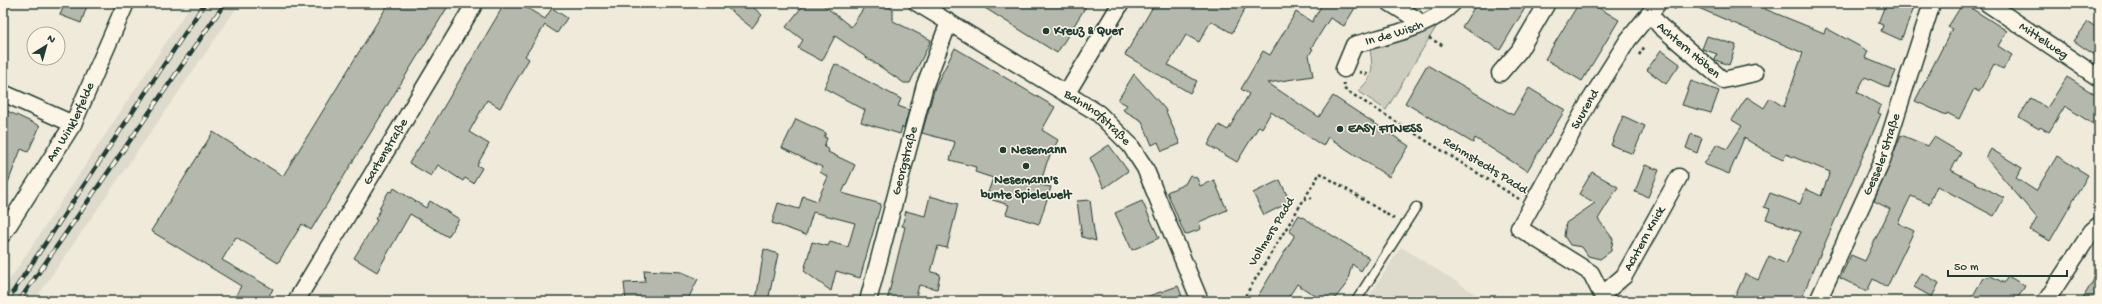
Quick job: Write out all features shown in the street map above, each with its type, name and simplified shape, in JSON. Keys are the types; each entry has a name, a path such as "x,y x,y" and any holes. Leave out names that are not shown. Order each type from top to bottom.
{"street":[{"name":"Am Winklerfelde","path":"3,234 73,124 126,3"},
{"name":"Gartenstraße","path":"296,301 475,3"},
{"name":"Bahnhofstraße","path":"917,3 1098,113 1130,145 1145,168 1200,301"},
{"path":"1066,93 1121,3"},
{"path":"1390,3 1416,19 1418,26"},
{"name":"In de Wisch","path":"1344,69 1354,45 1429,22 1445,11 1452,3"},
{"path":"1500,73 1519,51 1546,5 1544,3"},
{"name":"Gesseler Straße","path":"1818,301 1880,164 1932,3"},
{"name":"Mittelweg","path":"1987,3 2099,78"},
{"name":"Achtern Höben","path":"1654,8 1660,26 1724,80 1755,73"},
{"name":"Suurend","path":"1521,225 1589,102 1628,40 1654,8"},
{"name":"Georgstraße","path":"868,301 925,85 948,22"},
{"path":"3,93 73,124"},
{"name":"Achtern Knick","path":"1521,225 1591,273 1602,298 1624,276 1678,176"},
{"path":"2046,301 2092,231 2099,225"}],"lane":[{"path":"1356,301 1416,207"}],"path":[{"name":"Rehmstedts Padd","path":"1344,69 1344,89 1531,206"},
{"name":"Vollmers Padd","path":"1242,301 1320,173 1404,226"},
{"path":"1304,199 1312,198"}],"shaded area":[{"path":"192,3 240,3 34,301 3,301 3,290"},
{"path":"1436,27 1386,110 1358,91 1370,77 1372,62 1370,49"},
{"path":"1401,247 1487,301 1366,301"}],"building":[{"path":"65,3 88,3 81,23 60,15"},
{"path":"389,3 450,3 311,230 302,224 278,263 236,237 222,260 273,289 266,301 247,301 236,295 241,286 151,231 213,132 283,176"},
{"path":"505,3 519,3 545,19 552,8 567,18 557,33 545,25 525,56 529,59 500,108 487,100 469,132 489,144 477,165 482,168 473,183 465,178 463,181 438,165 431,176 409,163 429,132"},
{"path":"721,3 748,3 762,15 752,28"},
{"path":"805,3 821,3 851,27 867,3 883,3 893,10 893,21 931,40 910,83 904,83 835,36 822,61 798,48 803,40 786,27"},
{"name":"Kreuz & Quer","path":"977,3 1034,3 1042,8 1046,3 1088,3 1057,53"},
{"path":"1155,3 1248,3 1232,33 1211,21 1199,42 1186,35 1168,65 1197,81 1190,93 1125,55"},
{"path":"1323,3 1358,3 1344,26 1330,18 1311,48 1313,49 1309,55 1313,76 1268,83 1319,117 1333,96 1409,146 1389,177 1328,137 1323,146 1271,112 1262,128 1259,126 1237,162 1208,145 1219,125 1228,130 1249,94 1241,89 1263,51 1270,55 1296,12 1312,22"},
{"path":"1477,3 1516,3 1525,8 1500,50 1462,27"},
{"path":"1579,3 1591,3 1619,20 1582,81 1545,59"},
{"path":"1687,3 1767,3 1765,9 1824,33 1826,28 1868,51 1865,58 1896,71 1889,88 1865,77 1857,92 1881,106 1878,113 1881,114 1800,301 1733,301 1745,274 1758,280 1769,256 1786,264 1801,232 1766,219 1770,209 1764,207 1770,193 1800,204 1806,189 1821,196 1830,172 1786,154 1783,160 1744,138 1729,174 1704,164 1717,144 1727,149 1742,126 1732,120 1747,97 1764,108 1770,98 1784,107 1803,53"},
{"path":"1886,3 1916,3 1901,40 1881,31 1883,25 1878,23"},
{"path":"1963,3 2007,31 1998,46 2012,55 2003,69 1994,64 1979,92 1974,89 1959,119 1947,113 1946,115 1915,101 1952,29 1948,27"},
{"path":"2088,22 2099,29 2099,58 2074,41"},
{"path":"1707,36 1736,45 1729,65 1715,60 1717,54 1702,49"},
{"name":"Nesemann","path":"955,48 1055,107 1042,130 1058,140 1047,162 1040,185 1051,187 1039,224 1006,214 1009,205 986,198 993,178 975,172 976,167 950,160 955,142 922,133 935,87"},
{"path":"1661,50 1680,64 1666,84 1647,70"},
{"path":"835,64 901,99 898,106 909,110 904,128 902,127 900,134 861,122 865,110 824,88"},
{"path":"1427,65 1513,115 1529,88 1565,110 1527,171 1475,138 1473,143 1405,103"},
{"path":"1134,74 1165,109 1180,144 1162,151 1158,142 1152,145 1142,121 1123,110 1127,105 1118,100"},
{"path":"2067,77 2099,97 2099,128 2065,106 2049,132 2040,127 2039,129 2019,117 2031,98 2047,108"},
{"path":"1691,81 1719,91 1711,113 1682,105"},
{"path":"3,109 40,126 28,152 21,149 4,193"},
{"path":"1623,116 1645,126 1633,154 1611,145"},
{"path":"796,119 826,133 824,137 827,138 824,147 829,150 828,152 855,165 842,193 881,204 860,278 836,271 831,291 804,271 812,242 828,246 830,242 848,247 855,223 813,212 806,235 772,223 778,203 799,209 803,196 817,201 828,177 820,172 822,167 782,148"},
{"path":"1691,134 1702,138 1697,153 1686,148"},
{"path":"1901,135 1928,146 1934,137 1961,153 1951,170 2004,198 1994,216 1937,186 1929,204 1911,196 1898,223 1914,231 1887,287 1873,279 1867,291 1840,278 1851,255 1865,261 1890,209 1874,201"},
{"path":"1109,145 1128,171 1104,188 1090,158"},
{"path":"1991,149 2022,168 2016,178 2036,191 2057,156 2088,175 2050,241 2030,230 2037,218 1986,158"},
{"path":"1645,165 1659,170 1648,197 1635,192"},
{"path":"1592,172 1618,187 1598,219 1613,239 1611,251 1600,259 1588,256 1582,247 1570,245 1564,236 1566,223 1595,203 1579,194"},
{"path":"1190,175 1197,178 1200,186 1214,180 1227,210 1199,222 1201,229 1185,235 1167,192 1185,184"},
{"path":"1280,180 1290,202 1264,215 1253,193"},
{"path":"394,188 426,208 430,201 459,219 448,237 410,214 377,272 354,258 377,220 375,219 381,209 379,208 389,191 392,192"},
{"path":"930,196 958,204 947,248 938,246 931,272 940,274 937,289 919,285 915,301 887,301 905,227 902,226 906,211 925,216"},
{"path":"1090,200 1096,241 1082,237 1077,201"},
{"path":"1142,201 1159,238 1132,250 1115,213"},
{"path":"1299,215 1369,258 1361,271 1352,264 1347,283 1333,301 1323,301 1297,284 1286,301 1255,301 1295,235 1289,231"},
{"path":"764,249 778,254 768,301 756,301"},
{"path":"644,270 682,272 698,279 687,301 626,301 624,283 645,282"},
{"path":"2099,271 2099,301 2081,301"},
{"path":"1922,273 1939,283 1932,297 1914,287"},
{"path":"1991,276 2004,283 2008,276 2025,286 2016,301 1970,301 1983,278"},
{"path":"1178,286 1184,301 1141,301 1140,299"}],"railway":[{"path":"7,301 205,3"},
{"path":"19,301 225,3"}],"place":[{"name":"Kreuz & Quer","path":"1046,31"},
{"name":"EASY FITNESS","path":"1340,129"},
{"name":"Nesemann","path":"1003,150"},
{"name":"Nesemann's bunte Spielewelt","path":"1026,166"}]}
